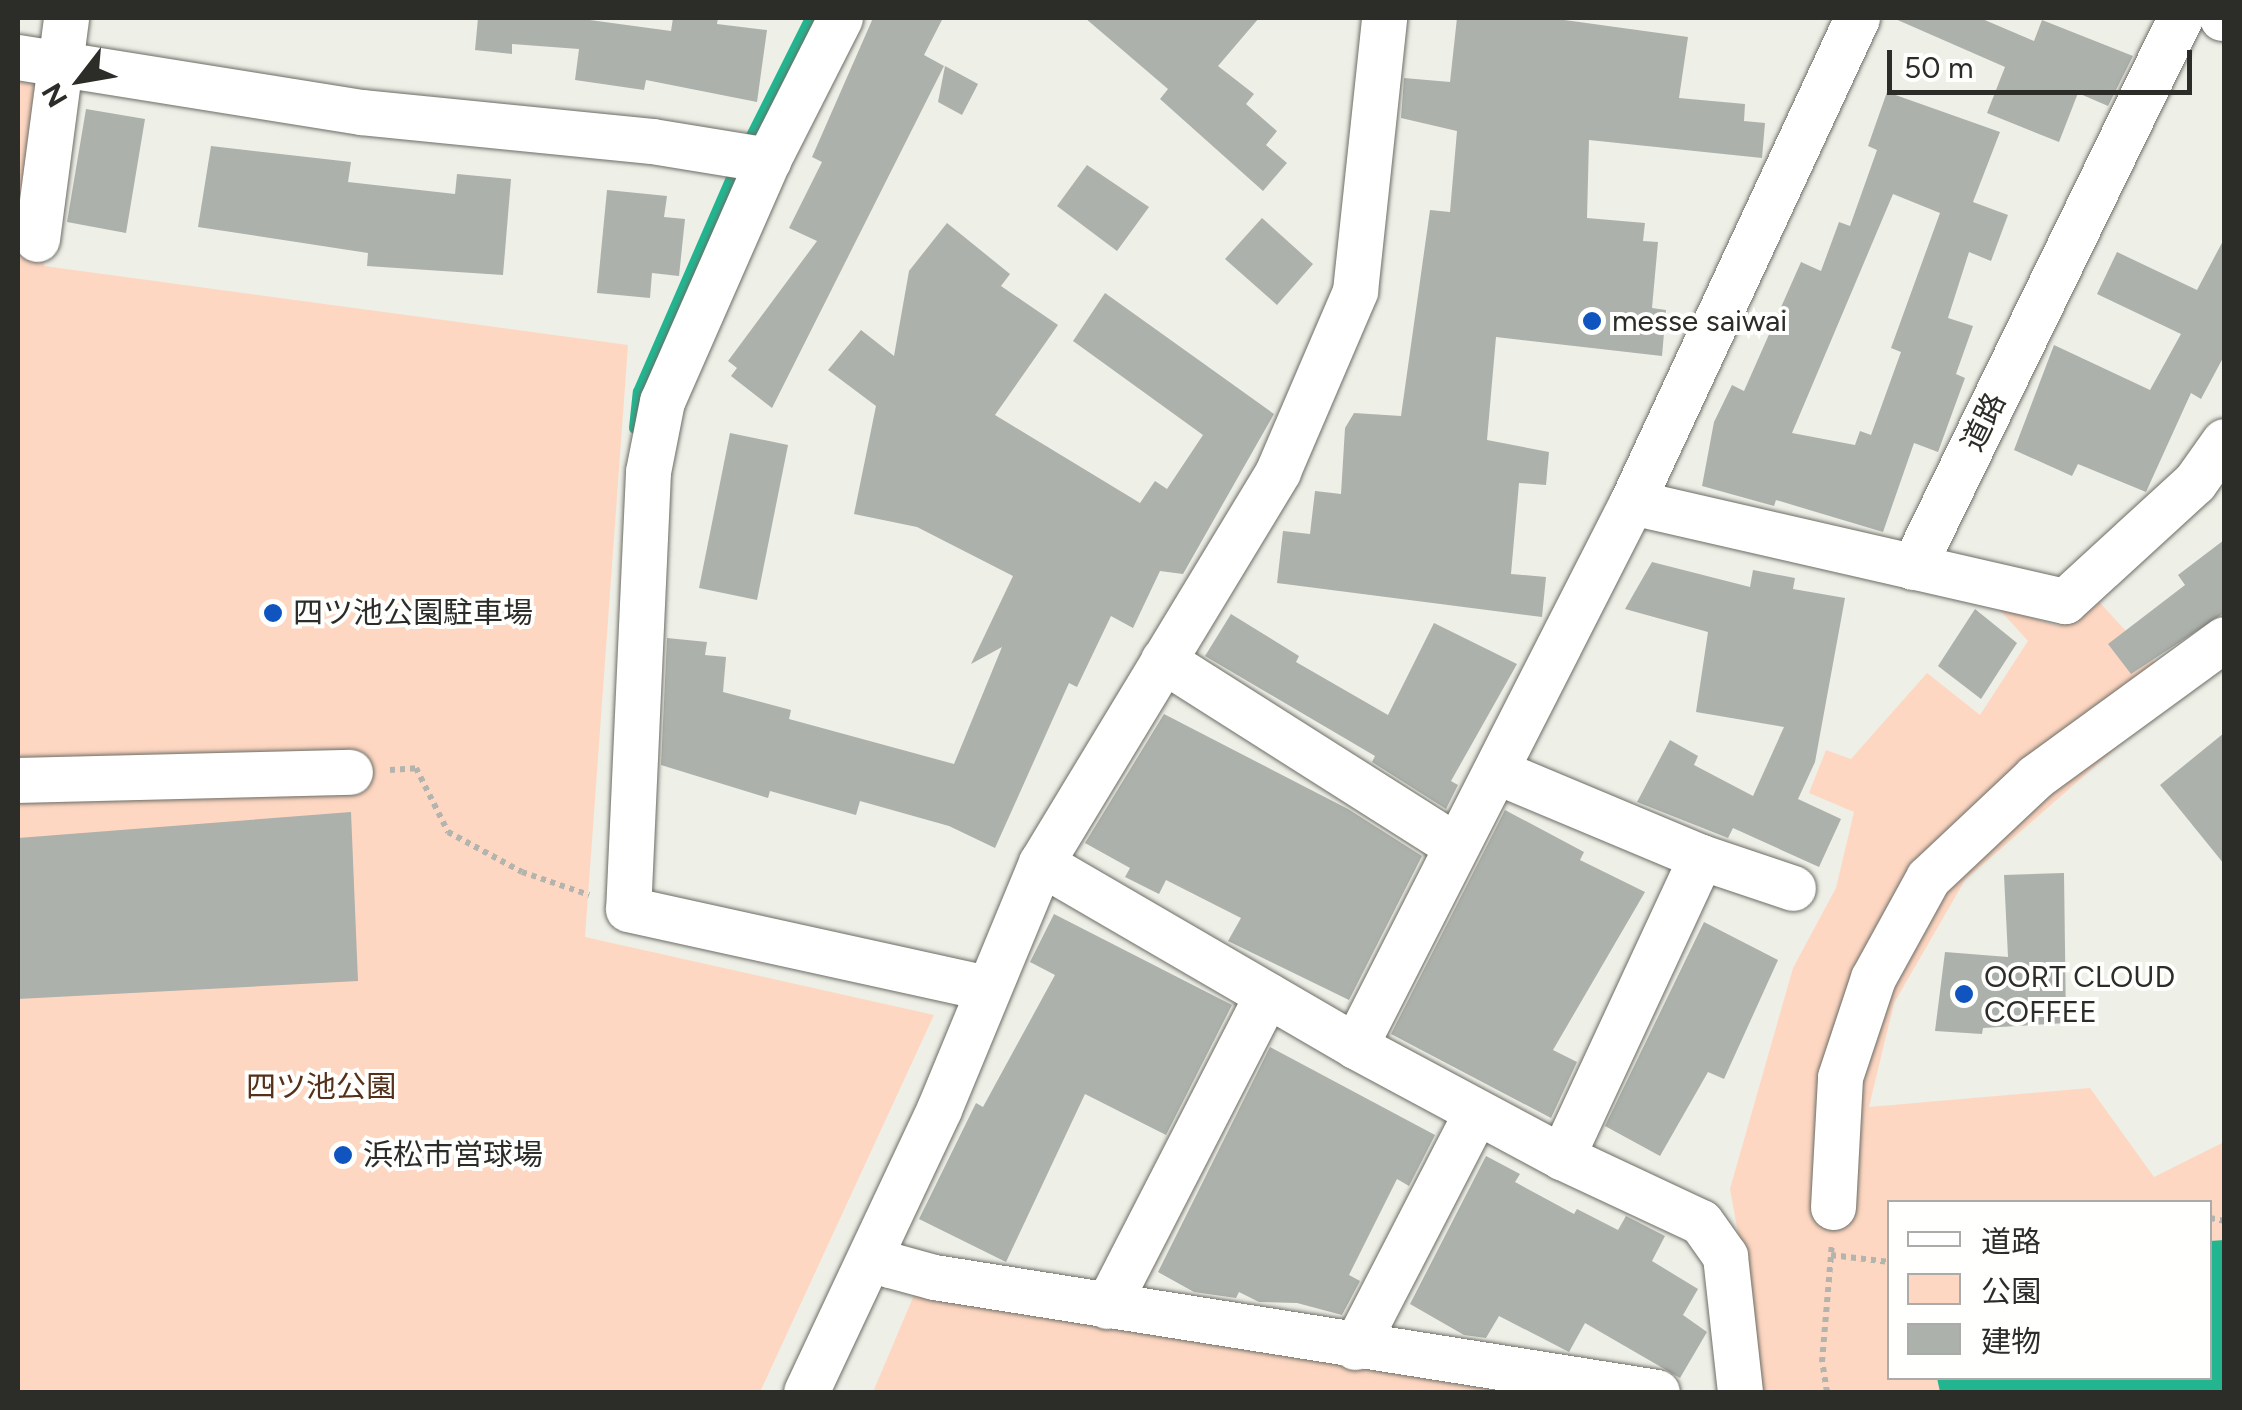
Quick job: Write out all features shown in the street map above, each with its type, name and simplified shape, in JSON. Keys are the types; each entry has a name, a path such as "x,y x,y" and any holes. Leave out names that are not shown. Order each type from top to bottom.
{"street":[{"path":"37,239 38,60 66,18"},
{"path":"840,18 750,157 662,401 652,454 628,909 986,988"},
{"path":"806,1392 875,1252 1041,863 1278,471 1355,291 1384,18"},
{"path":"1355,1046 1498,772 1632,502 1858,18"},
{"name":"道路","path":"1913,567 2180,18"},
{"path":"38,60 361,112 750,157"},
{"path":"1632,502 2065,601 2195,482 2224,441"},
{"path":"1834,1207 1840,1077 1874,978 1928,878 2035,777 2224,638"},
{"path":"1163,660 1456,846"},
{"path":"18,780 350,772"},
{"path":"1498,772 1701,857 1793,888"},
{"path":"1562,1158 1701,857"},
{"path":"1041,863 1476,1113 1562,1158 1701,1222 1726,1256 1740,1392"},
{"path":"1107,1306 1267,995"},
{"path":"1355,1347 1476,1113"},
{"path":"875,1252 890,1264 934,1278 1657,1392"}],"path":[{"path":"350,772 416,768 448,832 522,872 628,909"},
{"path":"1826,1392 1822,1362 1834,1207"},
{"path":"1831,1254 1887,1262"}],"green space":[{"name":"四ツ池公園","path":"18,82 65,86 44,266 628,345 585,937 934,1015 760,1392 18,1392"},
{"path":"2091,593 2181,691 1965,880 1894,1003 1869,1107 2090,1088 2154,1177 2224,1142 2224,1392 1732,1392 1742,1255 1730,1189 1793,968 1836,888 1854,812 1809,793 1826,750 1851,759 1927,673 1980,715 2028,641 1998,608 2059,626"},
{"path":"920,1281 1519,1392 873,1392"}],"shaded area":[{"path":"2224,1240 2224,1392 1940,1392 1937,1380 2212,1380 2212,1241"}],"building":[{"path":"478,18 575,18 671,31 673,18 718,18 717,24 767,30 757,102 646,80 644,90 575,80 579,49 512,44 512,54 475,50"},
{"path":"873,18 943,18 924,55 944,66 772,408 731,376 737,368 728,361 817,241 789,228 822,162 812,157"},
{"path":"1085,18 1259,18 1218,66 1254,94 1246,104 1277,131 1266,145 1287,163 1263,191 1160,99 1168,89"},
{"path":"1457,18 1550,18 1688,37 1679,98 1745,104 1744,121 1765,123 1762,158 1589,140 1587,218 1645,223 1643,241 1658,242 1652,308 1666,310 1662,356 1496,337 1487,440 1549,452 1546,485 1519,483 1511,574 1546,577 1542,617 1277,583 1283,531 1310,534 1315,491 1341,494 1345,428 1354,413 1401,416 1430,210 1450,212 1457,131 1401,118 1404,78 1450,82"},
{"path":"1893,18 1980,18 2034,41 2042,20 2133,56 2108,106 2078,93 2059,142 1987,113 2005,67"},
{"path":"945,66 978,84 962,115 938,102"},
{"path":"1887,92 2000,132 1973,202 2008,215 1991,261 1969,252 1948,318 1973,326 1956,374 1965,378 1938,452 1914,443 1883,532 1776,500 1774,506 1702,486 1714,422 1732,385 1744,391 1801,262 1821,271 1839,222 1850,226 1877,150 1868,146","holes":["1893,194 1940,213 1891,348 1901,352 1871,435 1860,431 1855,445 1792,433"]},
{"path":"86,109 145,119 126,233 67,222"},
{"path":"211,146 351,162 348,182 455,194 457,174 511,179 503,275 367,266 368,253 198,227"},
{"path":"1087,165 1149,207 1117,251 1057,206"},
{"path":"607,190 667,196 664,217 685,219 679,276 652,273 650,298 597,293"},
{"path":"1262,218 1313,264 1277,305 1225,259"},
{"path":"947,223 1010,274 1001,286 1058,325 995,415 1140,503 1155,481 1167,489 1203,435 1073,341 1105,293 1274,414 1183,574 1160,571 1133,628 1111,616 1077,687 1069,683 995,848 949,826 860,801 856,815 770,791 768,798 661,765 667,638 707,642 705,655 726,657 723,692 791,710 789,719 954,764 1002,647 971,664 1013,576 917,527 854,514 876,406 828,370 861,330 894,356 909,271"},
{"path":"2224,239 2224,356 2201,399 2191,393 2146,492 2078,464 2072,476 2014,450 2054,345 2150,390 2181,334 2097,294 2117,252 2197,290"},
{"path":"730,433 788,445 757,600 699,588"},
{"path":"2224,540 2224,613 2131,674 2108,644 2185,585 2178,575"},
{"path":"1652,562 1750,587 1753,570 1795,578 1793,589 1845,598 1815,762 1798,799 1841,819 1819,867 1733,828 1728,838 1637,802 1670,740 1698,756 1694,765 1753,796 1784,727 1696,712 1708,632 1625,609"},
{"path":"1975,609 2017,643 1981,699 1938,666"},
{"path":"1231,614 1299,656 1296,662 1388,715 1434,623 1517,664 1451,781 1458,785 1446,809 1372,762 1375,756 1205,656"},
{"path":"1164,714 1348,809 1422,856 1349,1000 1228,941 1241,918 1166,880 1159,894 1125,877 1130,868 1085,843"},
{"path":"2224,733 2224,864 2160,785"},
{"path":"1505,810 1584,852 1580,860 1645,892 1553,1050 1577,1062 1551,1118 1391,1034"},
{"path":"351,812 358,981 18,999 18,838"},
{"path":"2064,873 2066,1023 1983,1028 1982,1034 1935,1031 1945,952 2008,957 2004,875"},
{"path":"1054,914 1232,1005 1166,1135 1085,1094 1006,1262 919,1219 976,1103 983,1107 1055,975 1030,962"},
{"path":"1704,922 1778,960 1724,1079 1708,1072 1660,1156 1605,1126"},
{"path":"1270,1047 1435,1135 1409,1186 1397,1179 1349,1275 1360,1281 1342,1315 1297,1303 1259,1302 1239,1292 1236,1298 1194,1292 1158,1272"},
{"path":"1486,1156 1520,1174 1515,1182 1574,1214 1577,1209 1618,1230 1626,1216 1665,1236 1652,1261 1698,1289 1683,1315 1707,1332 1680,1378 1585,1323 1569,1352 1499,1316 1486,1338 1464,1335 1410,1304"}],"waterway":[{"path":"747,146 811,18"},
{"path":"635,428 639,392 738,164"}],"place":[{"name":"messe saiwai","path":"1592,321"},
{"name":"四ツ池公園駐車場","path":"273,613"},
{"name":"OORT CLOUD COFFEE","path":"1964,994"},
{"name":"浜松市営球場","path":"343,1155"}]}
